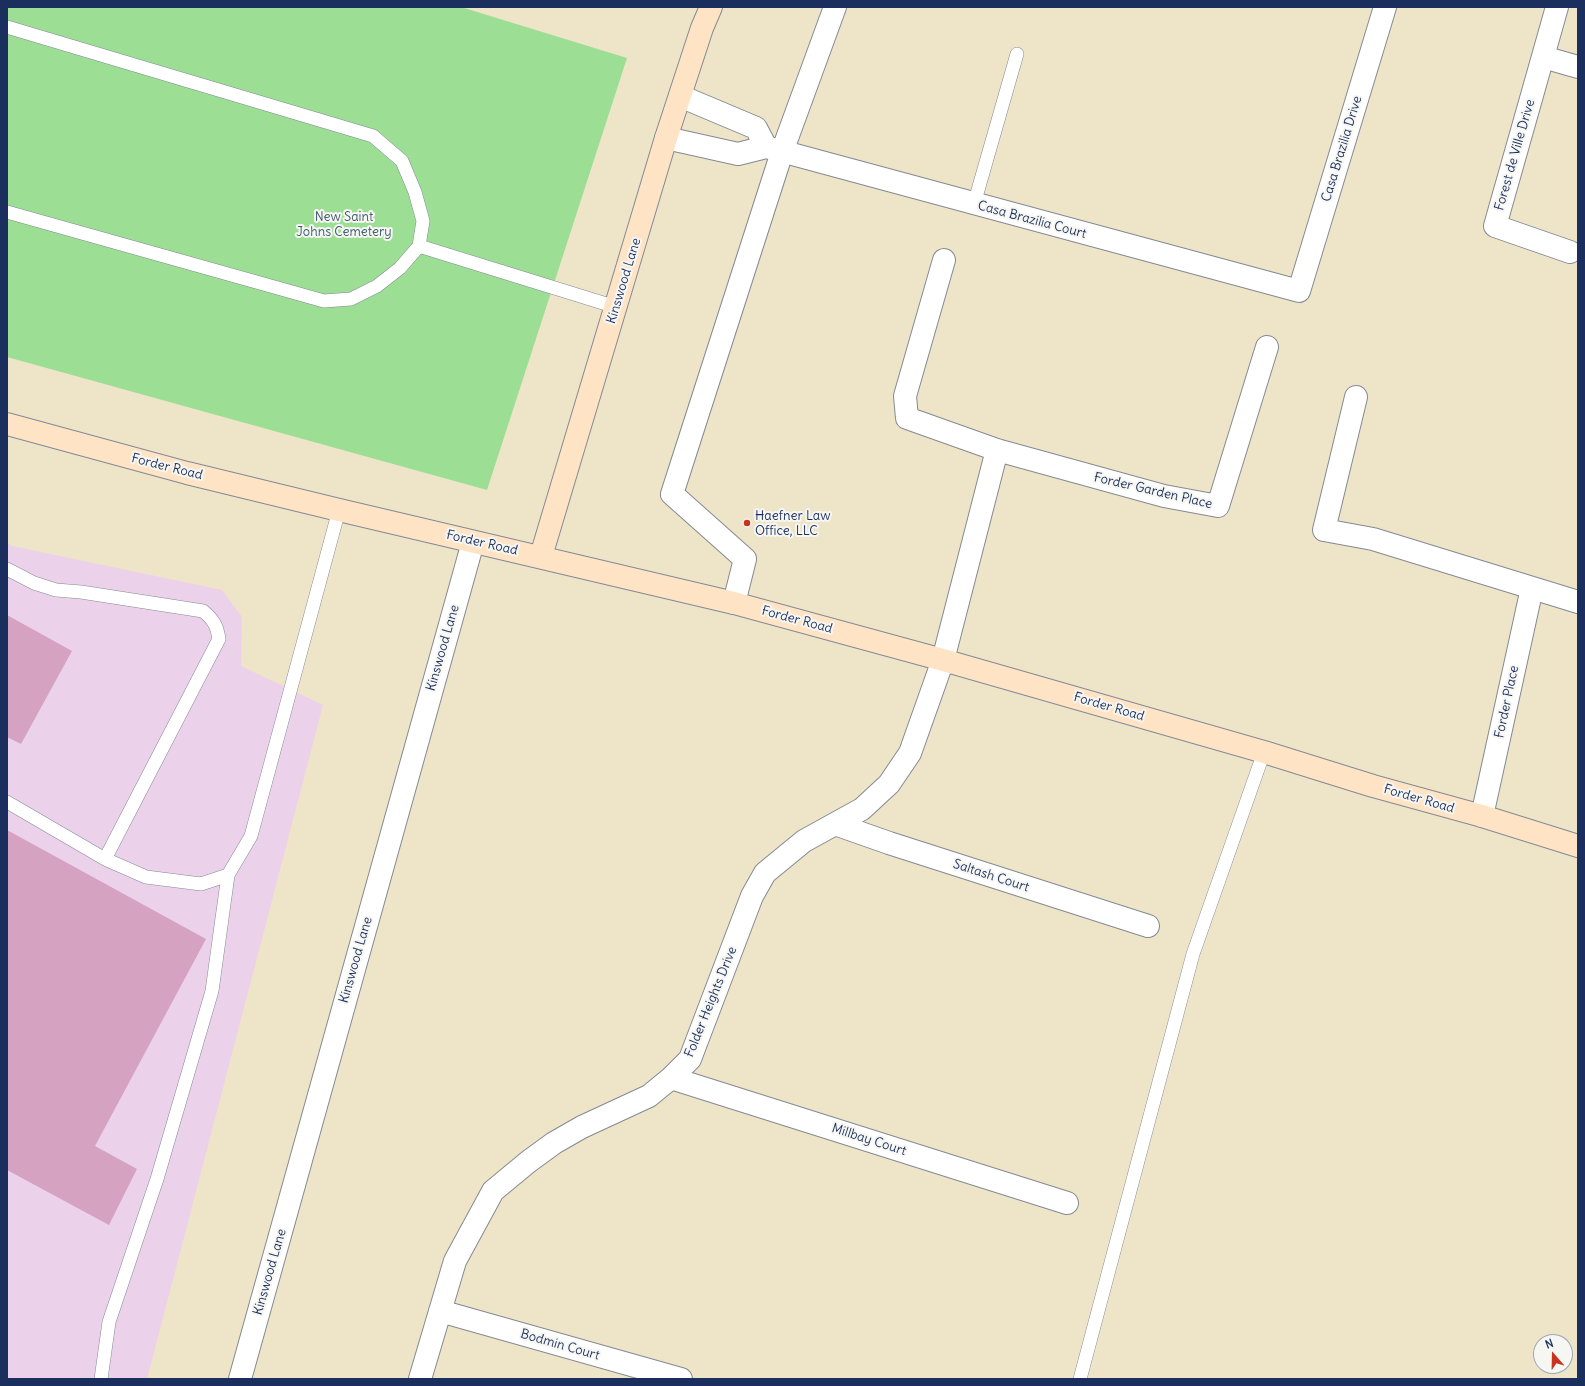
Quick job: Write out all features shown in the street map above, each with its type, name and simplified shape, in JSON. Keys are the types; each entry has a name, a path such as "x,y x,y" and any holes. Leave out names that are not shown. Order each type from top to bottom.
{"main road":[{"name":"Kinswood Lane","path":"541,556 666,138 702,28 711,7"},
{"name":"Forder Road","path":"7,424 187,473 734,603 943,660 1264,752 1373,786 1482,816 1578,846"}],"street":[{"path":"734,603 745,559 672,494 774,150 835,7"},
{"name":"Casa Brazilia Drive","path":"1299,291 1385,7"},
{"name":"Forest de Ville Drive","path":"1557,7 1495,226 1570,252"},
{"path":"1543,57 1578,67"},
{"path":"680,96 756,128 774,150"},
{"name":"Casa Brazilia Court","path":"666,138 738,154 774,150 1299,291"},
{"name":"Forder Garden Place","path":"944,260 905,396 907,418 997,450 1164,496 1218,506 1267,347"},
{"path":"1356,397 1324,530 1372,538 1578,602"},
{"path":"943,660 997,450"},
{"name":"Kinswood Lane","path":"240,1379 473,542"},
{"name":"Forder Place","path":"1482,816 1532,588"},
{"name":"Folder Heights Drive","path":"420,1379 455,1261 493,1191 528,1162 554,1144 582,1127 649,1096 671,1078 690,1059 752,896 765,873 804,841 862,808 889,784 910,753 943,660"},
{"name":"Saltash Court","path":"834,824 1148,926"},
{"name":"Millbay Court","path":"671,1078 1067,1202"},
{"name":"Bodmin Court","path":"440,1311 681,1379"}],"lane":[{"path":"7,27 374,136 402,161 415,192 423,221 420,246 400,268 377,286 351,299 324,301 7,212"},
{"path":"974,204 1017,54"},
{"path":"420,246 616,307"},
{"path":"101,1379 109,1322 156,1179 212,991 228,874 251,836 338,510"},
{"path":"7,570 34,584 56,590 81,592 203,611 213,619 218,628 219,639 105,858"},
{"path":"1080,1379 1193,954 1264,752"},
{"path":"7,802 105,858 146,877 201,884 228,874"}],"shaded area":[{"path":"7,543 12,546 222,590 242,617 241,666 323,705 147,1379 7,1379"}],"green space":[{"name":"New Saint Johns Cemetery","path":"7,7 461,7 627,58 487,490 7,357"}],"building":[{"path":"7,615 72,651 21,744 7,737"},
{"path":"7,830 206,939 95,1146 137,1169 109,1225 7,1170"}],"place":[{"name":"Haefner Law Office, LLC","path":"747,523"}]}
